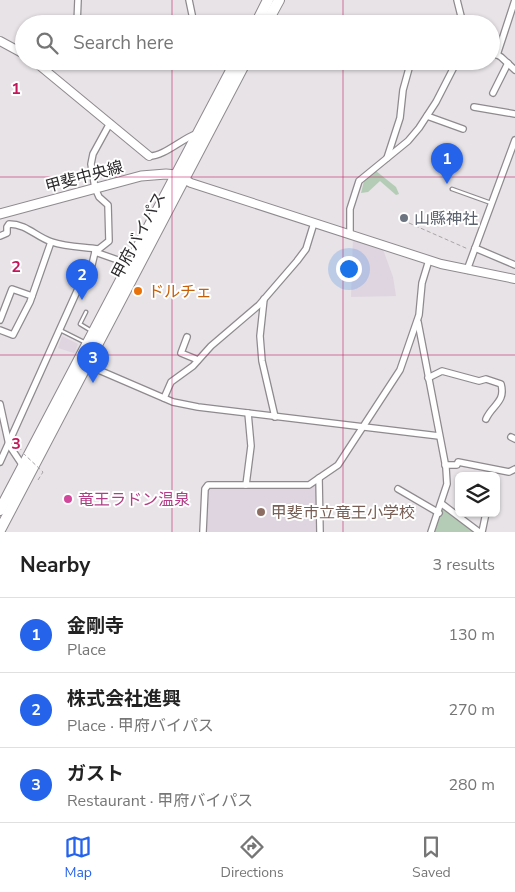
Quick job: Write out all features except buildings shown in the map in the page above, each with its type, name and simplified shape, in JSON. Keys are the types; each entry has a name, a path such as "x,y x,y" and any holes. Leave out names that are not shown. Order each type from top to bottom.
{"highway":[{"path":"260,15 268,0"},
{"path":"271,15 279,0"},
{"name":"甲府バイパス","path":"0,530 87,365 180,177 198,134 231,70"},
{"name":"甲府バイパス","path":"0,510 130,264 241,70"}],"main road":[{"name":"甲斐中央線","path":"0,214 141,176 166,174 180,177"}],"street":[{"path":"78,0 78,15"},
{"path":"189,0 192,15"},
{"path":"458,0 461,15"},
{"path":"500,49 515,0"},
{"path":"0,41 15,49"},
{"path":"500,57 515,70"},
{"path":"493,93 508,63"},
{"path":"387,158 400,118 403,90 409,70"},
{"path":"350,233 350,209 359,181 408,141 419,128 453,70"},
{"path":"46,71 148,156 153,156 198,134"},
{"path":"474,107 515,114"},
{"path":"427,116 463,130"},
{"path":"0,462 77,291 91,270 96,251 109,241 108,205 99,197 95,188 91,164 94,154 110,124"},
{"path":"466,270 515,140"},
{"path":"180,177 429,260 466,270 515,279"},
{"path":"164,398 171,382 198,360 264,299 306,249 314,223"},
{"path":"0,236 7,233 9,224 15,224 28,228 51,242 96,251 130,264"},
{"path":"0,330 13,335 32,296 51,242"},
{"path":"474,250 515,265"},
{"path":"203,532 205,489 208,485 309,485 338,465 400,370 418,319 422,283 429,260"},
{"path":"0,320 12,289 32,296"},
{"path":"264,299 260,336 262,361 275,417"},
{"path":"418,319 447,484 442,504 431,532"},
{"path":"187,337 181,353 198,360"},
{"path":"87,365 173,402 248,414 439,436"},
{"path":"428,378 442,371 478,381 486,379 501,384 503,390 498,405 489,411 486,419"},
{"path":"0,404 9,445 23,466"},
{"path":"246,485 251,446 248,414"},
{"path":"445,465 457,465 458,462 509,472 515,469"},
{"path":"319,478 320,532"},
{"path":"398,489 438,513"},
{"path":"442,504 480,532 485,517"}],"lane":[{"path":"452,189 491,203"},
{"path":"86,312 80,324 94,332"},
{"path":"60,330 87,344"}],"path":[{"path":"409,223 474,250"},
{"path":"17,442 23,453 43,472 38,480"}],"shaded area":[{"path":"353,236 381,244 393,277 396,296 351,297"},
{"path":"62,336 78,344 74,353 58,348"},
{"name":"甲斐市立竜王小学校","path":"317,484 317,532 205,532 208,487 281,488 309,487"}],"green space":[{"path":"376,171 396,187 399,194 396,195 380,181 368,192 361,193 364,181"},
{"path":"442,506 477,532 433,532"}],"place":[{"name":"金剛寺","path":"447,184"},
{"name":"山縣神社","path":"404,218"},
{"name":"ドルチェ","path":"138,291"},
{"name":"株式会社進興","path":"82,300"},
{"name":"ガスト","path":"93,383"},
{"name":"竜王ラドン温泉","path":"68,499"},
{"name":"甲斐市立竜王小学校","path":"261,512"}]}
